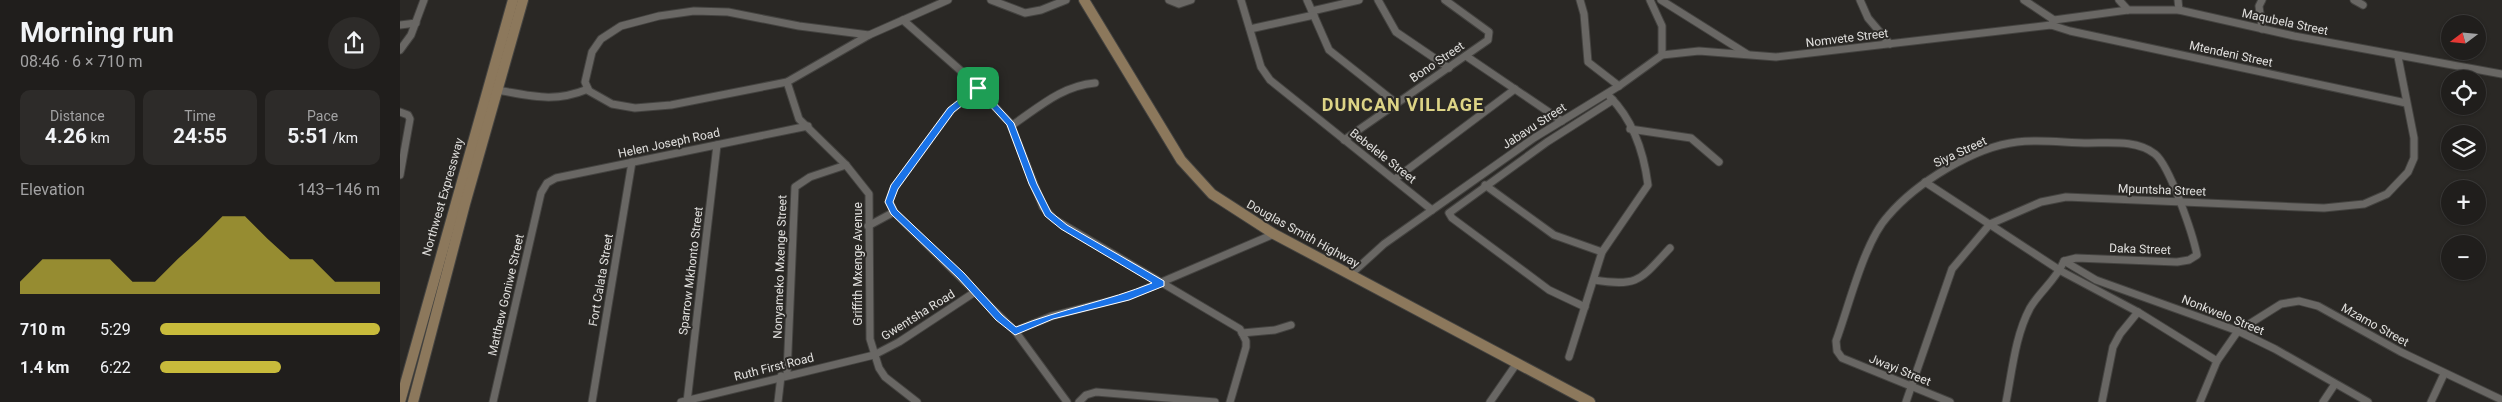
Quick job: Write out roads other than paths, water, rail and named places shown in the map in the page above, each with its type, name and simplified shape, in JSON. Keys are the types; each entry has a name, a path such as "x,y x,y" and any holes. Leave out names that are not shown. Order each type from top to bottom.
{"main road":[{"name":"Northwest Expressway","path":"400,402 513,0"},
{"name":"Northwest Expressway","path":"413,402 523,0"},
{"name":"Douglas Smith Highway","path":"1084,0 1151,113 1192,174 1220,200 1274,234 1590,402"}],"street":[{"path":"400,50 416,23 424,0"},
{"path":"869,35 799,26 728,12 694,11 659,16 621,26 600,39 592,52 585,82 588,89 598,98 612,104 647,108 714,98 787,82 869,35 948,0"},
{"path":"991,0 1025,13 1040,10 1066,0"},
{"path":"1169,0 1176,4 1191,0"},
{"name":"Bebelele Street","path":"1241,0 1261,66 1270,80 1432,210"},
{"path":"1307,0 1329,50 1396,103"},
{"path":"1250,29 1359,0"},
{"path":"1378,0 1396,32 1449,68"},
{"name":"Bono Street","path":"1344,140 1488,40 1490,34 1445,0"},
{"path":"1580,0 1584,14 1588,62 1592,67 1620,86"},
{"path":"1650,0 1659,17 1664,34 1662,55 1699,51 1752,57"},
{"path":"1660,0 1752,57"},
{"path":"1860,0 1868,18 1890,44"},
{"path":"2024,0 2043,10 2053,23"},
{"path":"2119,0 2128,10"},
{"path":"2178,0 2179,10"},
{"path":"2262,0 2259,6 2262,29"},
{"path":"2354,0 2363,5"},
{"name":"Maqubela Street","path":"2053,23 2128,10 2179,10 2398,57 2465,66 2502,74"},
{"path":"903,20 978,88 1011,126 1033,184 1048,214 1064,227 1242,332 1246,340 1246,347 1230,402"},
{"path":"400,25 416,23"},
{"name":"Nomvete Street","path":"1752,57 1776,57 2053,23"},
{"name":"Mtendeni Street","path":"2053,23 2070,31 2406,103"},
{"name":"Jabavu Street","path":"1350,274 1384,244 1432,210 1562,121 1620,86 1662,55"},
{"path":"1466,56 1562,121"},
{"name":"Mpuntsha Street","path":"1906,402 1952,269 1990,224 2041,202 2066,197 2177,200 2324,208 2364,204 2387,194 2408,172 2414,158 2414,138 2398,57"},
{"name":"Griffith Mxenge Avenue","path":"787,82 799,119 846,165 869,194 870,339 874,355 885,377 917,402"},
{"path":"1011,126 1064,90 1080,84 1095,83"},
{"path":"868,226 894,212 889,202 894,188 951,110 978,88"},
{"path":"497,90 541,97 568,97 588,89"},
{"path":"1395,179 1516,89"},
{"path":"1569,357 1602,252 1648,185 1646,169 1625,114 1606,94"},
{"path":"1585,307 1548,290 1452,218 1450,211 1547,142 1613,100"},
{"path":"400,112 408,115 410,119 400,175"},
{"name":"Helen Joseph Road","path":"541,193 547,183 556,178 808,126"},
{"path":"1630,128 1691,138 1719,162"},
{"name":"Siya Street","path":"1842,358 1836,351 1836,341 1877,231 1891,212 1925,182 1964,162 2012,142 2136,145 2149,149 2158,155 2177,200"},
{"name":"Sparrow Mkhonto Street","path":"685,401 717,144"},
{"name":"Fort Calata Street","path":"592,402 632,162"},
{"name":"Nonyameko Mxenge Street","path":"784,375 795,187 800,181 846,165"},
{"path":"1925,182 2061,271 2138,312 2217,360"},
{"path":"1485,186 1554,235 1602,252"},
{"name":"Matthew Goniwe Street","path":"492,402 541,193"},
{"name":"Daka Street","path":"2064,262 2076,258 2177,262 2194,258 2198,252 2177,200"},
{"name":"Gwentsha Road","path":"894,212 1015,331 1068,402"},
{"path":"1015,331 1052,316 1129,296 1274,234"},
{"path":"1594,280 1622,284 1633,281 1642,276 1670,248"},
{"path":"2006,402 2027,316 2035,299 2061,271 2064,262"},
{"name":"Nonkwelo Street","path":"2064,262 2096,280 2238,331 2368,402"},
{"name":"Gwentsha Road","path":"874,355 899,342 974,292"},
{"name":"Mzamo Street","path":"2238,331 2281,304 2299,301 2318,306 2444,374 2502,400"},
{"path":"2102,402 2114,347 2120,334 2138,312"},
{"path":"1242,332 1291,325"},
{"path":"2200,402 2217,360 2238,331"},
{"name":"Ruth First Road","path":"685,401 784,375 874,355"},
{"name":"Jwayi Street","path":"1842,358 1950,402"},
{"path":"1490,402 1517,363"},
{"path":"2431,402 2444,374"},
{"path":"778,402 784,375"},
{"path":"2323,402 2336,384"},
{"path":"1079,402 1086,395 1096,392 1215,402"}],"district":[{"name":"DUNCAN VILLAGE","path":"1403,104"}]}
